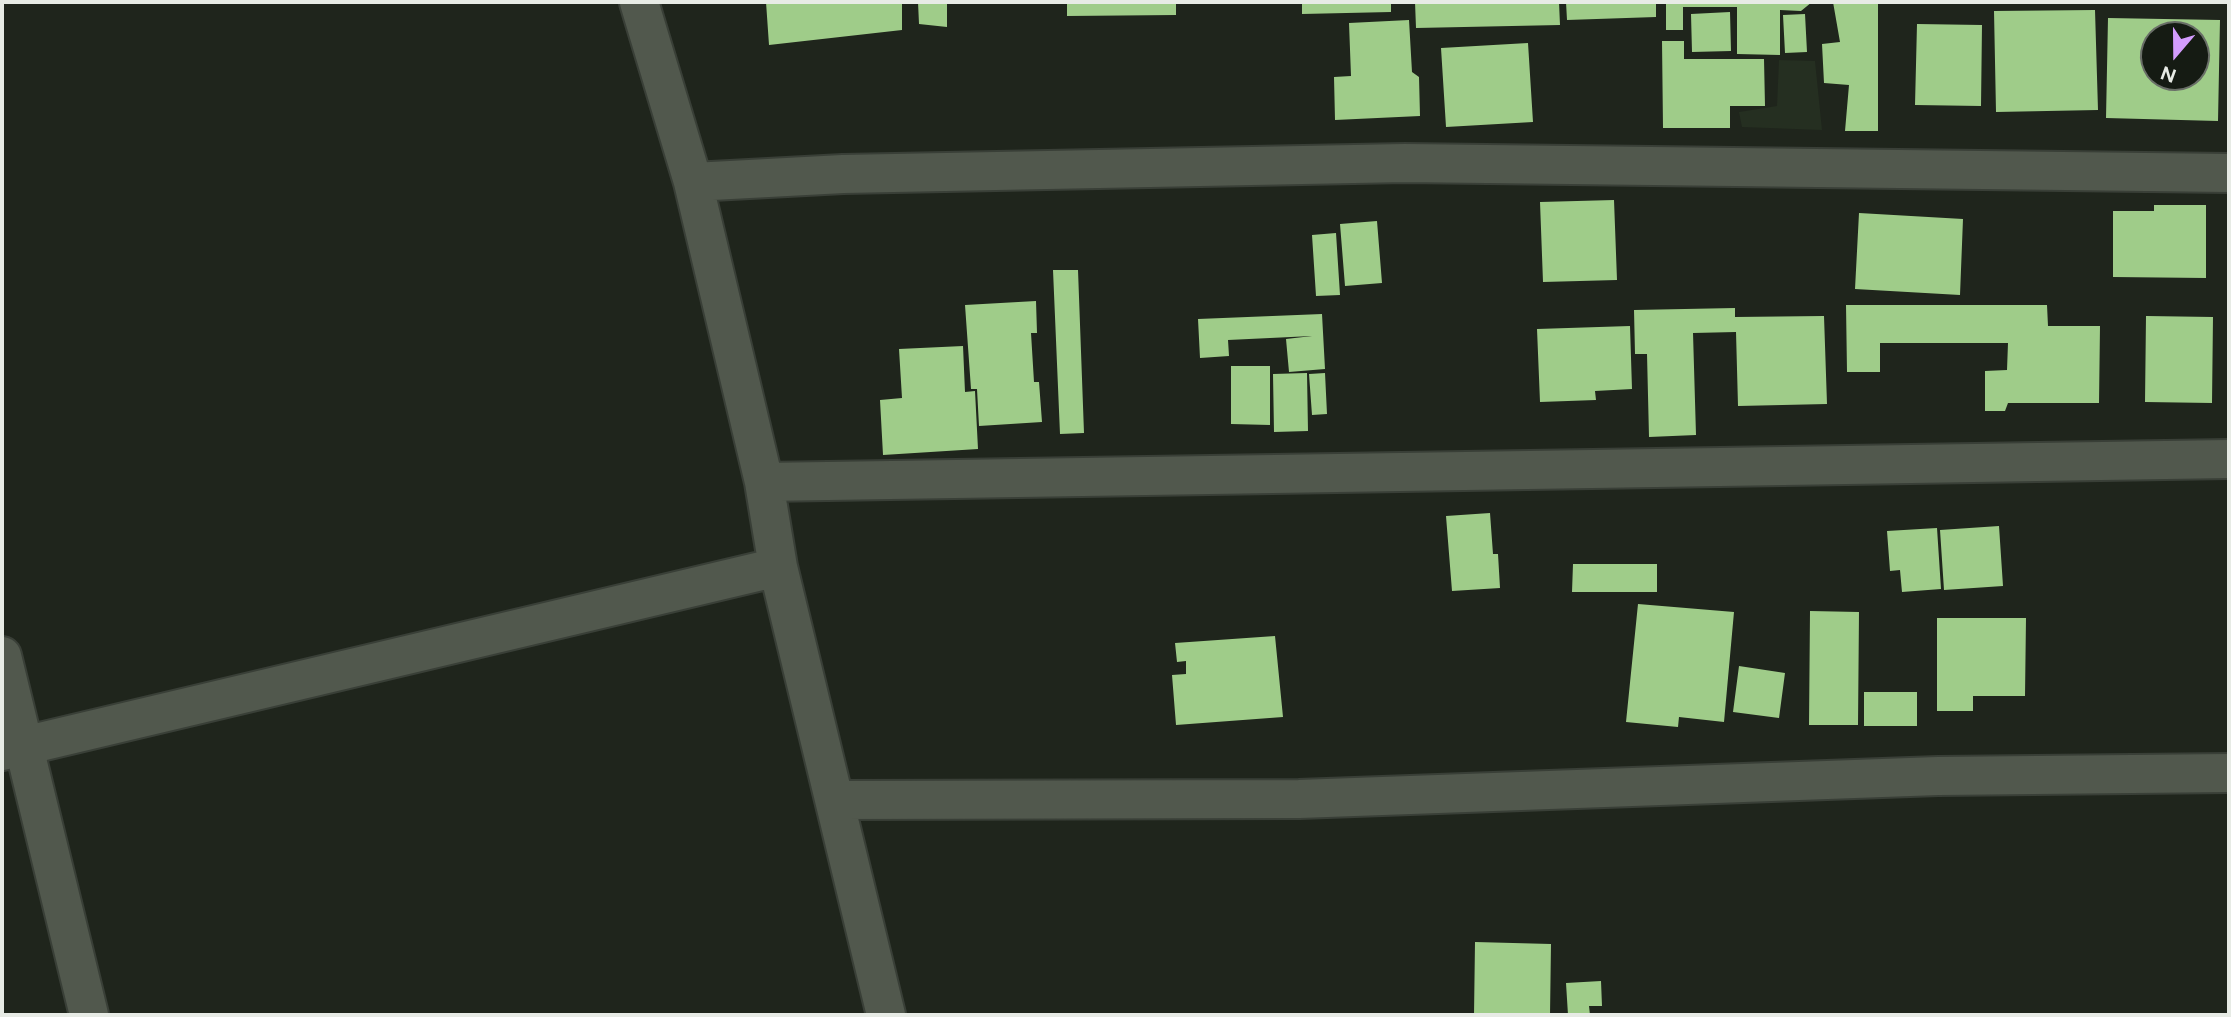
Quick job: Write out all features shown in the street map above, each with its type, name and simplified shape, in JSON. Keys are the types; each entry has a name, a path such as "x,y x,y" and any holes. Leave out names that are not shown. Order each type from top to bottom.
{"street":[{"path":"639,2 693,182 764,482 778,567 886,1015"},
{"path":"693,182 843,174 1405,163 2229,173"},
{"path":"764,482 2229,459"},
{"path":"14,748 778,567"},
{"path":"2,656 14,748 89,1015"},
{"path":"836,800 1299,799 1938,776 2229,773"}],"shaded area":[{"path":"1779,60 1815,61 1822,130 1742,127 1739,112 1777,106"}],"building":[{"path":"766,2 902,2 902,30 769,45"},
{"path":"918,2 947,2 947,27 919,24"},
{"path":"1067,2 1176,2 1176,15 1067,16"},
{"path":"1302,2 1391,2 1391,12 1302,14"},
{"path":"1415,2 1559,2 1560,25 1416,28"},
{"path":"1566,2 1656,2 1656,17 1567,20"},
{"path":"1666,2 1812,2 1801,11 1780,10 1780,55 1737,54 1737,7 1683,7 1683,30 1666,30"},
{"path":"1833,2 1878,2 1878,131 1845,131 1849,85 1824,83 1822,44 1840,42"},
{"path":"2095,10 2098,110 1996,112 1994,11"},
{"path":"1730,12 1731,51 1692,52 1691,14"},
{"path":"1805,14 1807,52 1785,53 1783,15"},
{"path":"2108,18 2220,20 2218,121 2106,118"},
{"path":"1409,20 1412,72 1419,77 1420,116 1335,120 1334,77 1351,76 1349,23"},
{"path":"1917,24 1982,25 1981,106 1915,105"},
{"path":"1662,41 1684,41 1684,59 1764,59 1765,106 1730,106 1730,128 1663,128"},
{"path":"1528,43 1533,122 1446,127 1441,48"},
{"path":"1614,200 1617,280 1543,282 1540,202"},
{"path":"2154,205 2206,205 2206,278 2113,277 2113,211 2154,211"},
{"path":"1859,213 1963,219 1960,295 1855,289"},
{"path":"1377,221 1382,283 1345,286 1340,224"},
{"path":"1336,233 1340,295 1316,296 1312,235"},
{"path":"1053,270 1078,270 1084,433 1060,434"},
{"path":"1036,301 1037,333 1031,333 1034,382 1039,382 1042,422 979,426 977,389 971,389 965,305"},
{"path":"1846,305 2047,305 2048,326 2100,326 2099,403 2008,403 2005,411 1985,411 1985,371 2007,370 2008,343 1880,343 1880,372 1847,372"},
{"path":"1735,308 1735,317 1824,316 1827,404 1738,406 1736,332 1693,333 1696,435 1649,437 1647,354 1635,354 1634,310"},
{"path":"1322,314 1325,369 1289,372 1286,339 1312,336 1228,340 1229,356 1200,358 1198,319"},
{"path":"2146,316 2213,317 2212,403 2145,402"},
{"path":"1630,326 1632,389 1595,391 1596,400 1540,402 1537,329"},
{"path":"963,346 965,392 975,391 978,449 883,455 880,400 902,398 899,349"},
{"path":"1231,366 1270,366 1270,425 1231,424"},
{"path":"1307,373 1308,431 1274,432 1273,374"},
{"path":"1325,373 1327,414 1312,415 1309,374"},
{"path":"1490,513 1493,554 1498,554 1500,588 1452,591 1446,516"},
{"path":"1999,526 2003,586 1944,590 1940,530"},
{"path":"1937,528 1941,589 1902,592 1900,570 1890,571 1887,531"},
{"path":"1573,564 1657,564 1657,592 1572,592"},
{"path":"1638,604 1734,612 1724,722 1679,717 1678,727 1626,722"},
{"path":"1810,611 1859,612 1858,725 1809,725"},
{"path":"1937,618 2026,618 2025,696 1973,696 1973,711 1937,711"},
{"path":"1275,636 1283,717 1176,725 1172,675 1186,674 1186,661 1177,662 1175,643"},
{"path":"1739,666 1785,673 1779,718 1733,712"},
{"path":"1864,692 1917,692 1917,726 1864,726"},
{"path":"1475,942 1551,944 1550,1015 1474,1015"},
{"path":"1601,981 1602,1006 1589,1006 1590,1015 1568,1015 1566,983"}]}
